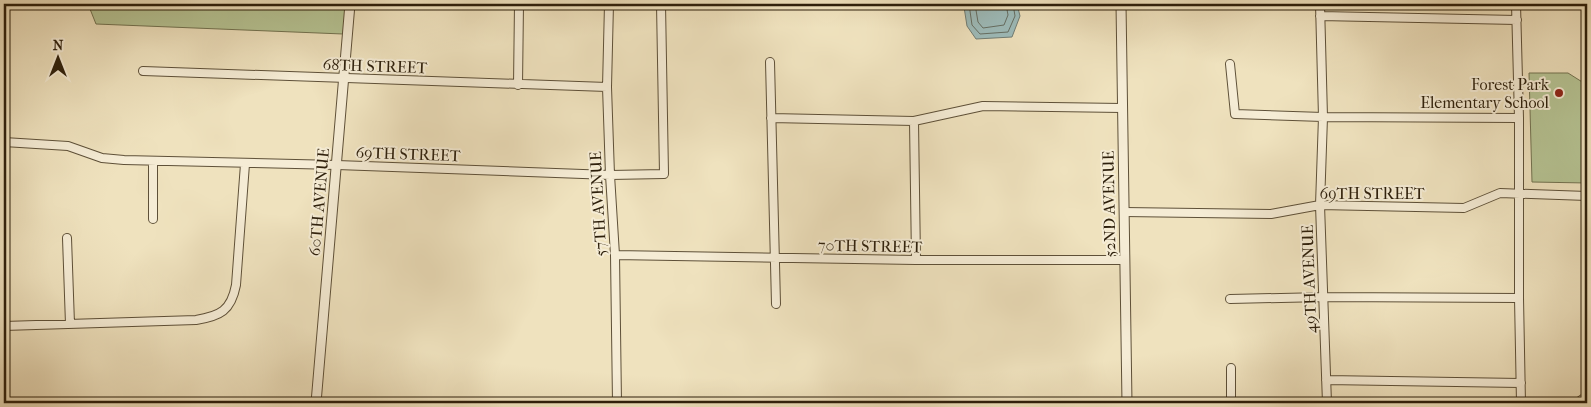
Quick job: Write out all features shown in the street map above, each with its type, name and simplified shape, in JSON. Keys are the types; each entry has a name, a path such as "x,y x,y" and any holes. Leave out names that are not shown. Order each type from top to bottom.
{"street":[{"name":"60TH AVENUE","path":"316,403 338,165 350,4"},
{"path":"518,85 519,4"},
{"name":"57TH AVENUE","path":"609,4 607,87 615,255 617,403"},
{"name":"69TH STREET","path":"4,142 68,146 102,158 152,161 338,165 610,175 664,174 660,4"},
{"name":"52ND AVENUE","path":"1121,4 1127,403"},
{"name":"49TH AVENUE","path":"1320,4 1322,117 1320,205 1326,403"},
{"path":"1516,4 1522,403"},
{"path":"1320,16 1517,20"},
{"path":"770,62 776,304"},
{"path":"1230,64 1235,114 1322,117 1519,118"},
{"name":"68TH STREET","path":"143,71 607,87"},
{"path":"771,118 914,121 983,106 1122,108"},
{"path":"914,121 916,260"},
{"path":"152,161 153,219"},
{"path":"4,326 196,320 219,315 225,310 236,285 245,164"},
{"name":"69TH STREET","path":"1124,212 1271,214 1320,205 1464,208 1500,193 1587,196"},
{"path":"67,238 70,324"},
{"name":"70TH STREET","path":"615,255 774,259 1125,260"},
{"path":"1230,300 1324,297 1519,298"},
{"path":"1231,368 1231,403"},
{"path":"1326,380 1521,382"},
{"path":"1577,403 1587,396"}],"green space":[{"path":"88,4 346,4 343,34 96,24"},
{"path":"1529,73 1568,73 1587,85 1587,183 1532,182"}],"water":[{"path":"965,4 1017,4 1020,16 1012,37 976,39 967,26"}],"place":[{"name":"Forest Park Elementary School","path":"1559,93"}]}
